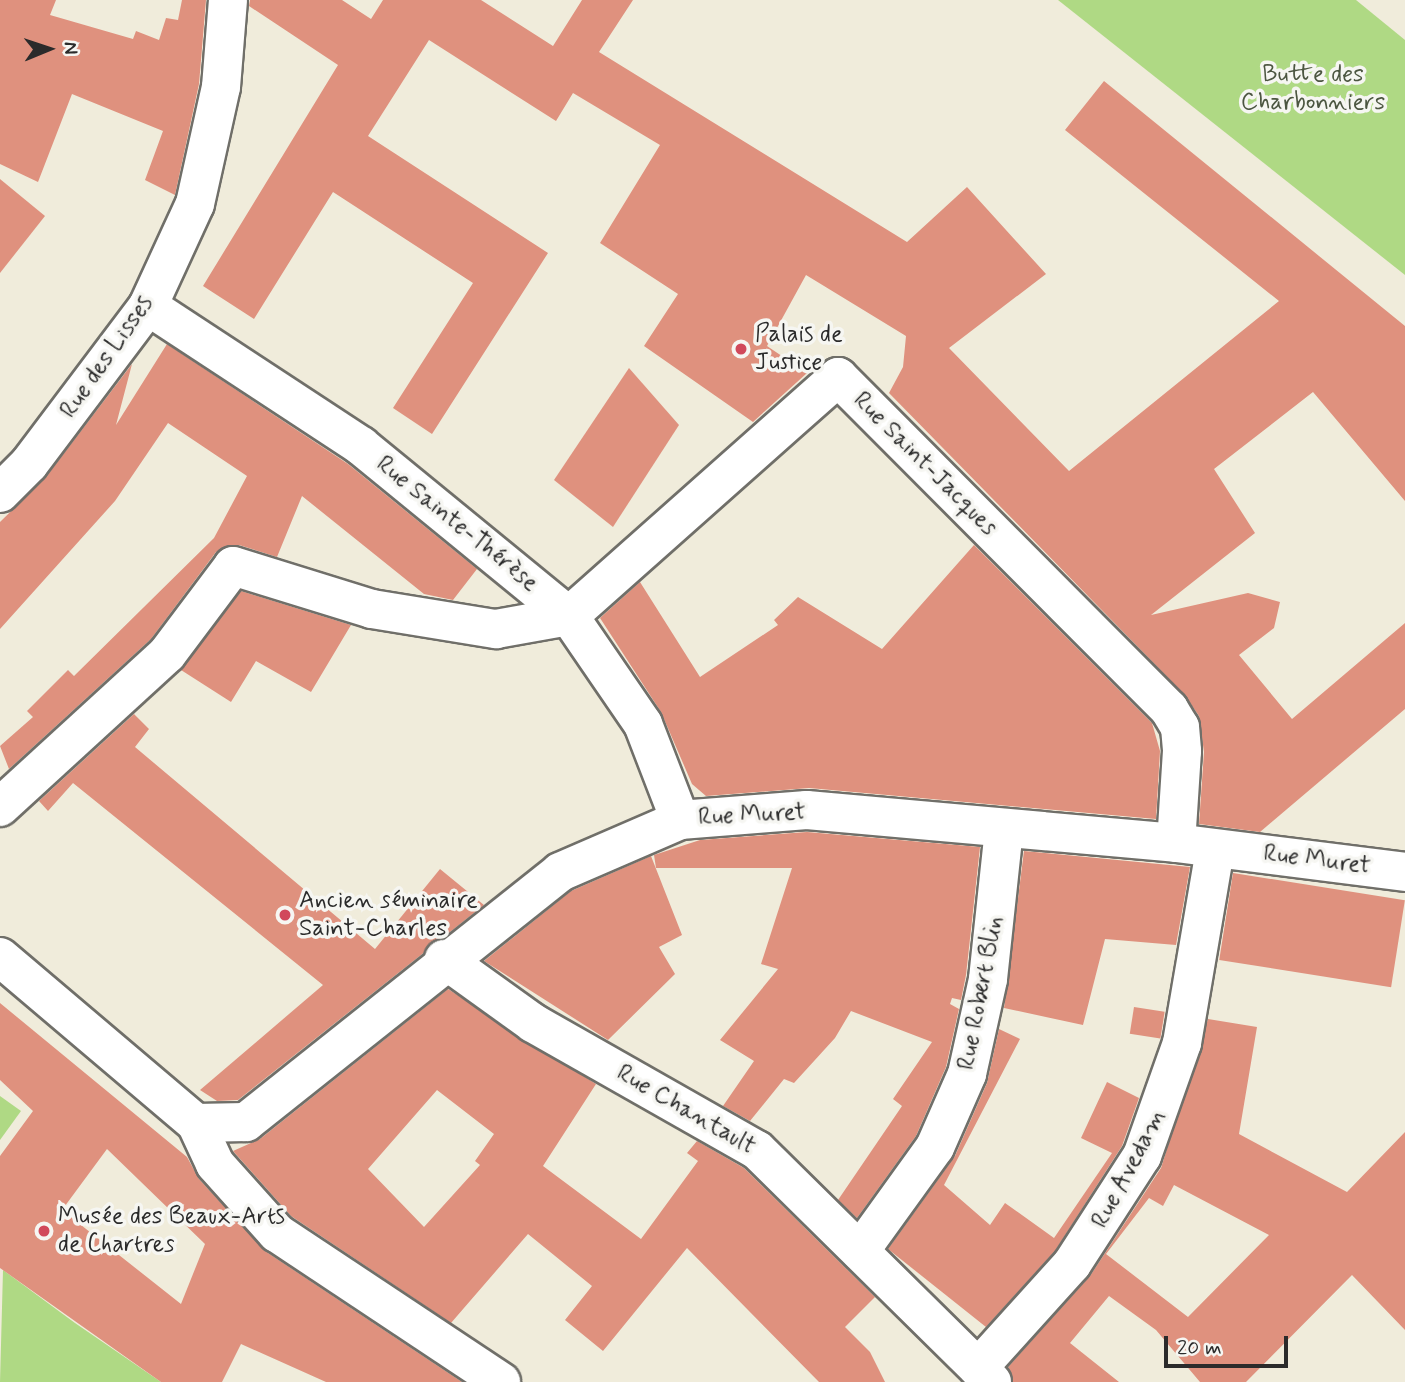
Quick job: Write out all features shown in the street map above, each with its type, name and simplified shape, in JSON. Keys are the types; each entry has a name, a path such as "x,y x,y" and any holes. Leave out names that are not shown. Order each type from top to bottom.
{"street":[{"name":"Rue des Lisses","path":"0,493 29,464 148,306 195,204 221,87 228,0"},
{"name":"Rue Sainte-Thérèse","path":"148,306 361,446 569,616 643,724 680,820"},
{"name":"Rue Saint-Jacques","path":"569,616 838,377 1169,709 1180,727 1182,751 1176,843"},
{"path":"0,807 167,654 233,566 372,609 496,629 569,616"},
{"name":"Rue Muret","path":"195,1123 246,1122 444,959 561,872 680,820 807,810 1004,830 1176,843 1405,872"},
{"name":"Rue Robert Blin","path":"860,1251 935,1147 967,1074 988,979 1004,830"},
{"name":"Rue Avedam","path":"985,1375 1072,1264 1142,1156 1182,1043 1215,849"},
{"path":"0,957 195,1123 215,1164 277,1233 501,1382"},
{"name":"Rue Chantault","path":"444,959 533,1023 757,1150 985,1375"}],"green space":[{"name":"Butte des Charbonniers","path":"1058,0 1356,0 1405,40 1405,275"},
{"path":"0,1096 21,1111 0,1140"},
{"path":"3,1270 75,1323 161,1382 0,1382"}],"building":[{"path":"0,0 56,0 50,15 133,39 136,31 159,40 166,18 178,20 182,0 206,0 199,84 175,195 145,180 163,131 72,94 38,182 0,164"},
{"path":"250,0 342,0 371,19 383,0 481,0 553,46 582,0 633,0 599,52 907,242 967,187 1046,274 949,348 1069,471 1279,301 1065,130 1104,81 1405,326 1405,501 1313,392 1214,469 1255,533 1151,615 1248,593 1280,602 1274,628 1239,655 1292,719 1405,623 1405,709 1260,832 1199,824 1204,752 1199,716 1184,694 889,393 903,367 906,336 806,275 767,346 807,373 753,422 644,346 678,294 600,243 660,145 573,93 556,121 429,40 368,136 548,253 432,434 393,408 473,283 333,192 254,319 203,286 338,65 249,6"},
{"path":"0,179 45,216 0,273"},
{"path":"167,344 348,464 477,569 453,600 424,594 302,496 277,557 239,545 216,552 151,639 9,769 0,746 33,717 27,711 68,670 74,676 214,538 247,476 168,423 115,501 0,629 0,522 46,477 132,364 116,425"},
{"path":"629,368 679,425 613,527 554,480"},
{"path":"974,545 1152,723 1160,751 1156,819 809,788 706,796 692,784 661,712 600,618 640,582 700,677 778,625 774,620 798,597 882,649"},
{"path":"241,591 351,625 311,692 256,661 231,702 181,670"},
{"name":"Ancien séminaire Saint-Charles","path":"134,714 149,729 135,747 375,949 440,869 484,905 238,1100 217,1101 200,1090 323,985 73,783 48,811 39,801"},
{"path":"807,832 980,847 966,975 961,1000 952,998 950,1004 959,1009 946,1067 916,1136 857,1218 838,1200 902,1106 893,1099 932,1042 851,1011 835,1038 794,1083 784,1079 750,1121 723,1106 754,1061 720,1040 778,969 761,964 792,868 656,868 654,855 700,840"},
{"path":"1024,851 1190,867 1176,945 1105,939 1083,1025 1004,1008"},
{"path":"651,856 682,935 659,947 675,974 608,1040 484,961 571,891"},
{"path":"1233,873 1405,900 1391,987 1219,960"},
{"path":"448,989 596,1084 543,1166 641,1239 698,1161 687,1153 697,1141 744,1168 875,1297 845,1327 870,1352 885,1382 819,1382 687,1248 603,1351 565,1320 592,1286 528,1234 451,1323 291,1216 233,1151 260,1139","holes":["437,1090 494,1134 475,1161 480,1165 424,1227 368,1169"]},
{"name":"Musée des Beaux-Arts de Chartres","path":"0,1003 187,1157 199,1179 265,1251 462,1382 326,1382 241,1344 222,1382 161,1382 0,1268 0,1156 33,1111 0,1080","holes":["107,1149 205,1244 181,1304 62,1210"]},
{"path":"1134,1007 1165,1012 1160,1039 1130,1034"},
{"path":"1208,1019 1257,1027 1239,1134 1347,1192 1405,1132 1405,1330 1352,1275 1246,1382 1200,1382 1156,1330 1109,1296 1070,1343 1119,1382 1013,1382 1008,1367 1090,1276 1161,1168","holes":["1174,1185 1269,1235 1188,1317 1106,1254 1149,1198 1163,1206"]},
{"path":"999,1029 1020,1039 944,1185 990,1225 1005,1203 1054,1238 1112,1153 1081,1138 1107,1082 1139,1098 1122,1146 1055,1251 986,1327 888,1249 955,1156 987,1083"}],"place":[{"name":"Palais de Justice","path":"741,349"},
{"name":"Ancien séminaire Saint-Charles","path":"285,915"},
{"name":"Musée des Beaux-Arts de Chartres","path":"44,1231"}]}
